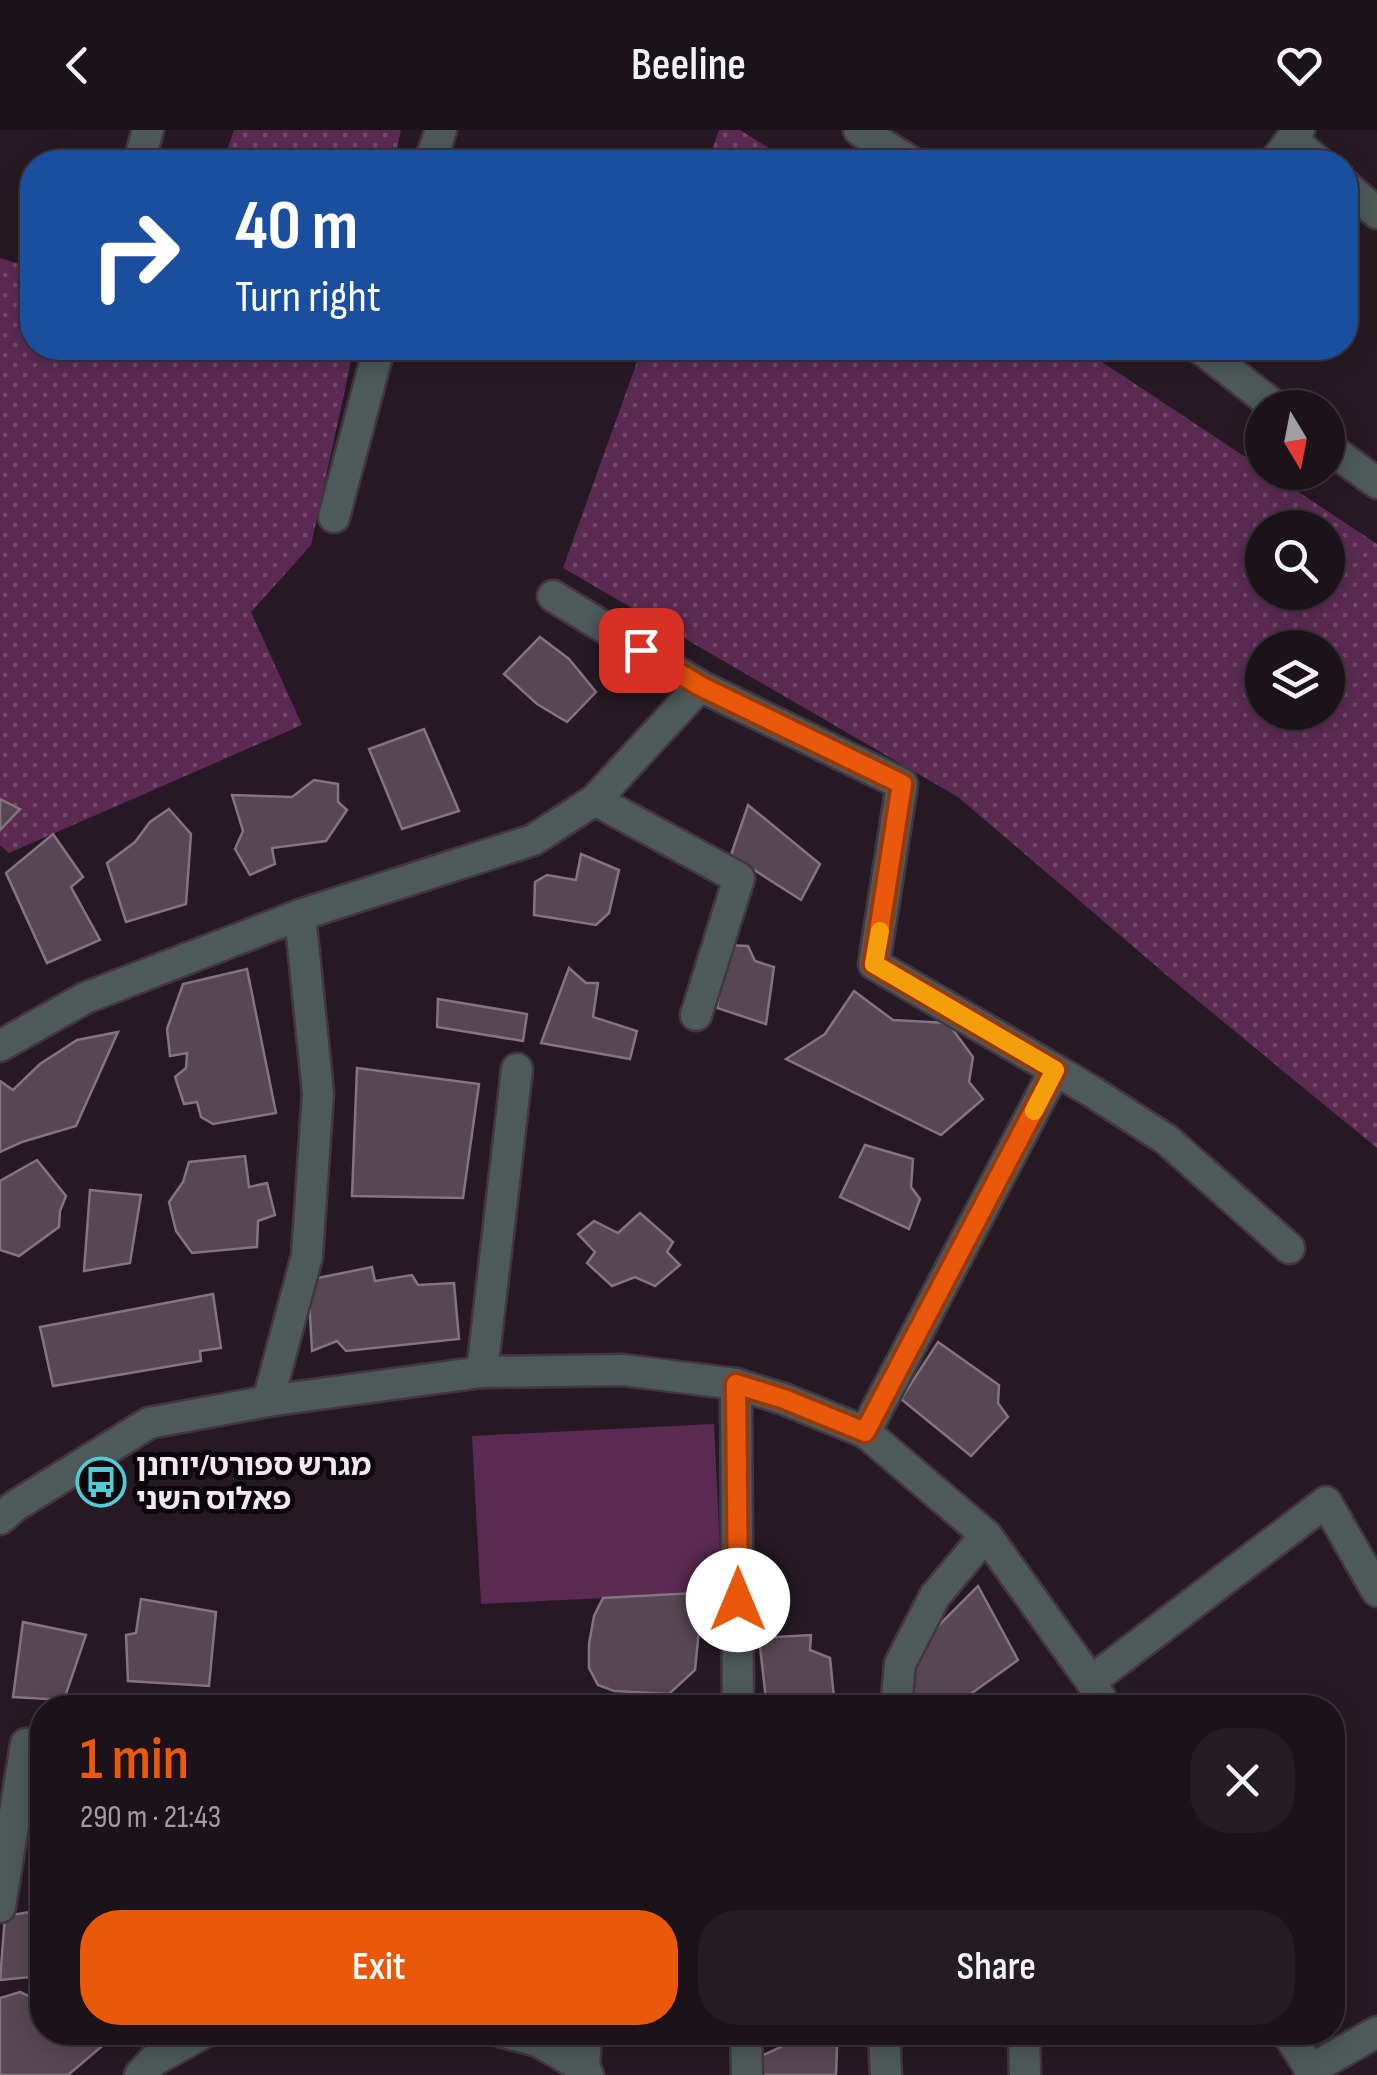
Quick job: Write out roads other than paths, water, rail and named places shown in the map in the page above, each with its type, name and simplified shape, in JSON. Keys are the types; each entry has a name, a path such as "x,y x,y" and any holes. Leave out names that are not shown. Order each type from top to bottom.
{"street":[{"path":"859,130 892,150"},
{"path":"1358,196 1377,213"},
{"path":"334,516 376,360"},
{"path":"1215,360 1254,390"},
{"path":"1345,459 1377,483"},
{"path":"553,596 700,686 902,784 874,964 1168,1140 1289,1248"},
{"path":"0,1046 85,998 300,916 533,840 595,800 700,686"},
{"path":"595,800 739,878 696,1015"},
{"path":"268,1401 307,1256 318,1093 300,916"},
{"path":"482,1372 517,1069"},
{"path":"865,1432 1055,1070"},
{"path":"0,1519 148,1423 268,1401 482,1372 623,1370 736,1384 865,1432 986,1535 1098,1694 1326,1502 1377,1591"},
{"path":"736,1384 738,1695"},
{"path":"897,1695 900,1664 935,1596 986,1535"},
{"path":"0,1907 26,1744 30,1744"},
{"path":"1295,2045 1312,2073 1377,2032"},
{"path":"140,2075 154,2060 182,2045"},
{"path":"546,2045 586,2072"},
{"path":"586,2045 586,2072"},
{"path":"746,2045 747,2075"},
{"path":"885,2045 886,2075"},
{"path":"1024,2045 1025,2075"}],"place":[{"name":"מגרש ספורט/יוחנן פאלוס השני","path":"101,1482"}]}
